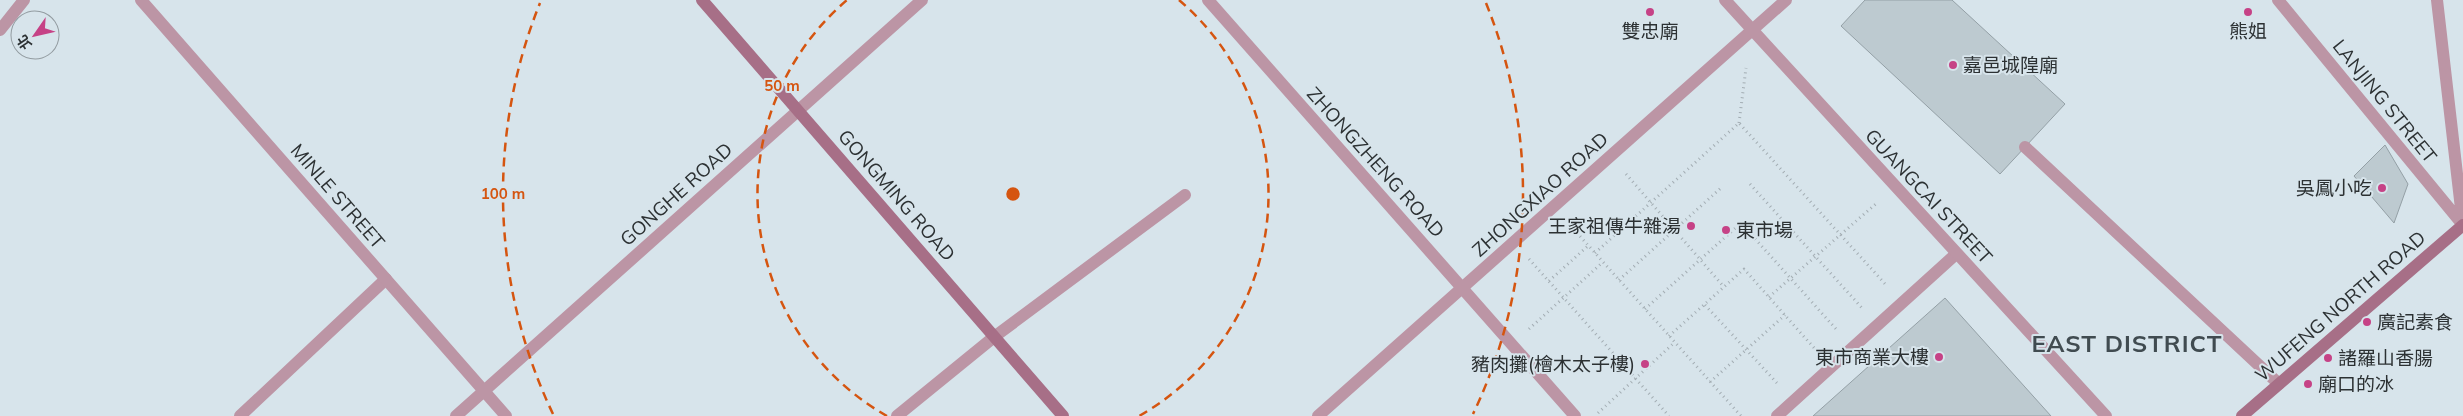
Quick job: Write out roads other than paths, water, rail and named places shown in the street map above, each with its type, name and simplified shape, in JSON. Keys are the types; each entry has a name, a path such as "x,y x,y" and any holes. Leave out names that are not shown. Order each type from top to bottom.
{"street":[{"path":"0,30 24,0"},
{"name":"MINLE STREET","path":"141,0 506,416"},
{"name":"GONGMING ROAD","path":"702,0 1063,416"},
{"name":"GONGHE ROAD","path":"456,416 922,0"},
{"name":"ZHONGZHENG ROAD","path":"1208,0 1575,416"},
{"name":"GUANGCAI STREET","path":"1725,0 2106,416"},
{"name":"ZHONGXIAO ROAD","path":"1318,416 1786,0"},
{"name":"LANJING STREET","path":"2278,0 2463,226"},
{"path":"2437,0 2463,226"},
{"path":"2025,148 2279,384"},
{"path":"897,416 994,336 1185,195"},
{"name":"WUFENG NORTH ROAD","path":"2242,416 2463,226"},
{"path":"1777,416 1956,254"},
{"path":"240,416 386,279"}],"place":[{"name":"雙忠廟","path":"1650,12"},
{"name":"熊姐","path":"2248,12"},
{"name":"嘉邑城隍廟","path":"1953,65"},
{"name":"吳鳳小吃","path":"2382,188"},
{"name":"王家祖傳牛雜湯","path":"1691,226"},
{"name":"東市場","path":"1726,230"},
{"name":"廣記素食","path":"2367,322"},
{"name":"東市商業大樓","path":"1939,357"},
{"name":"諸羅山香腸","path":"2328,358"},
{"name":"豬肉攤(檜木太子樓)","path":"1645,364"},
{"name":"廟口的冰","path":"2308,384"}],"district":[{"name":"EAST DISTRICT","path":"2127,344"}]}
